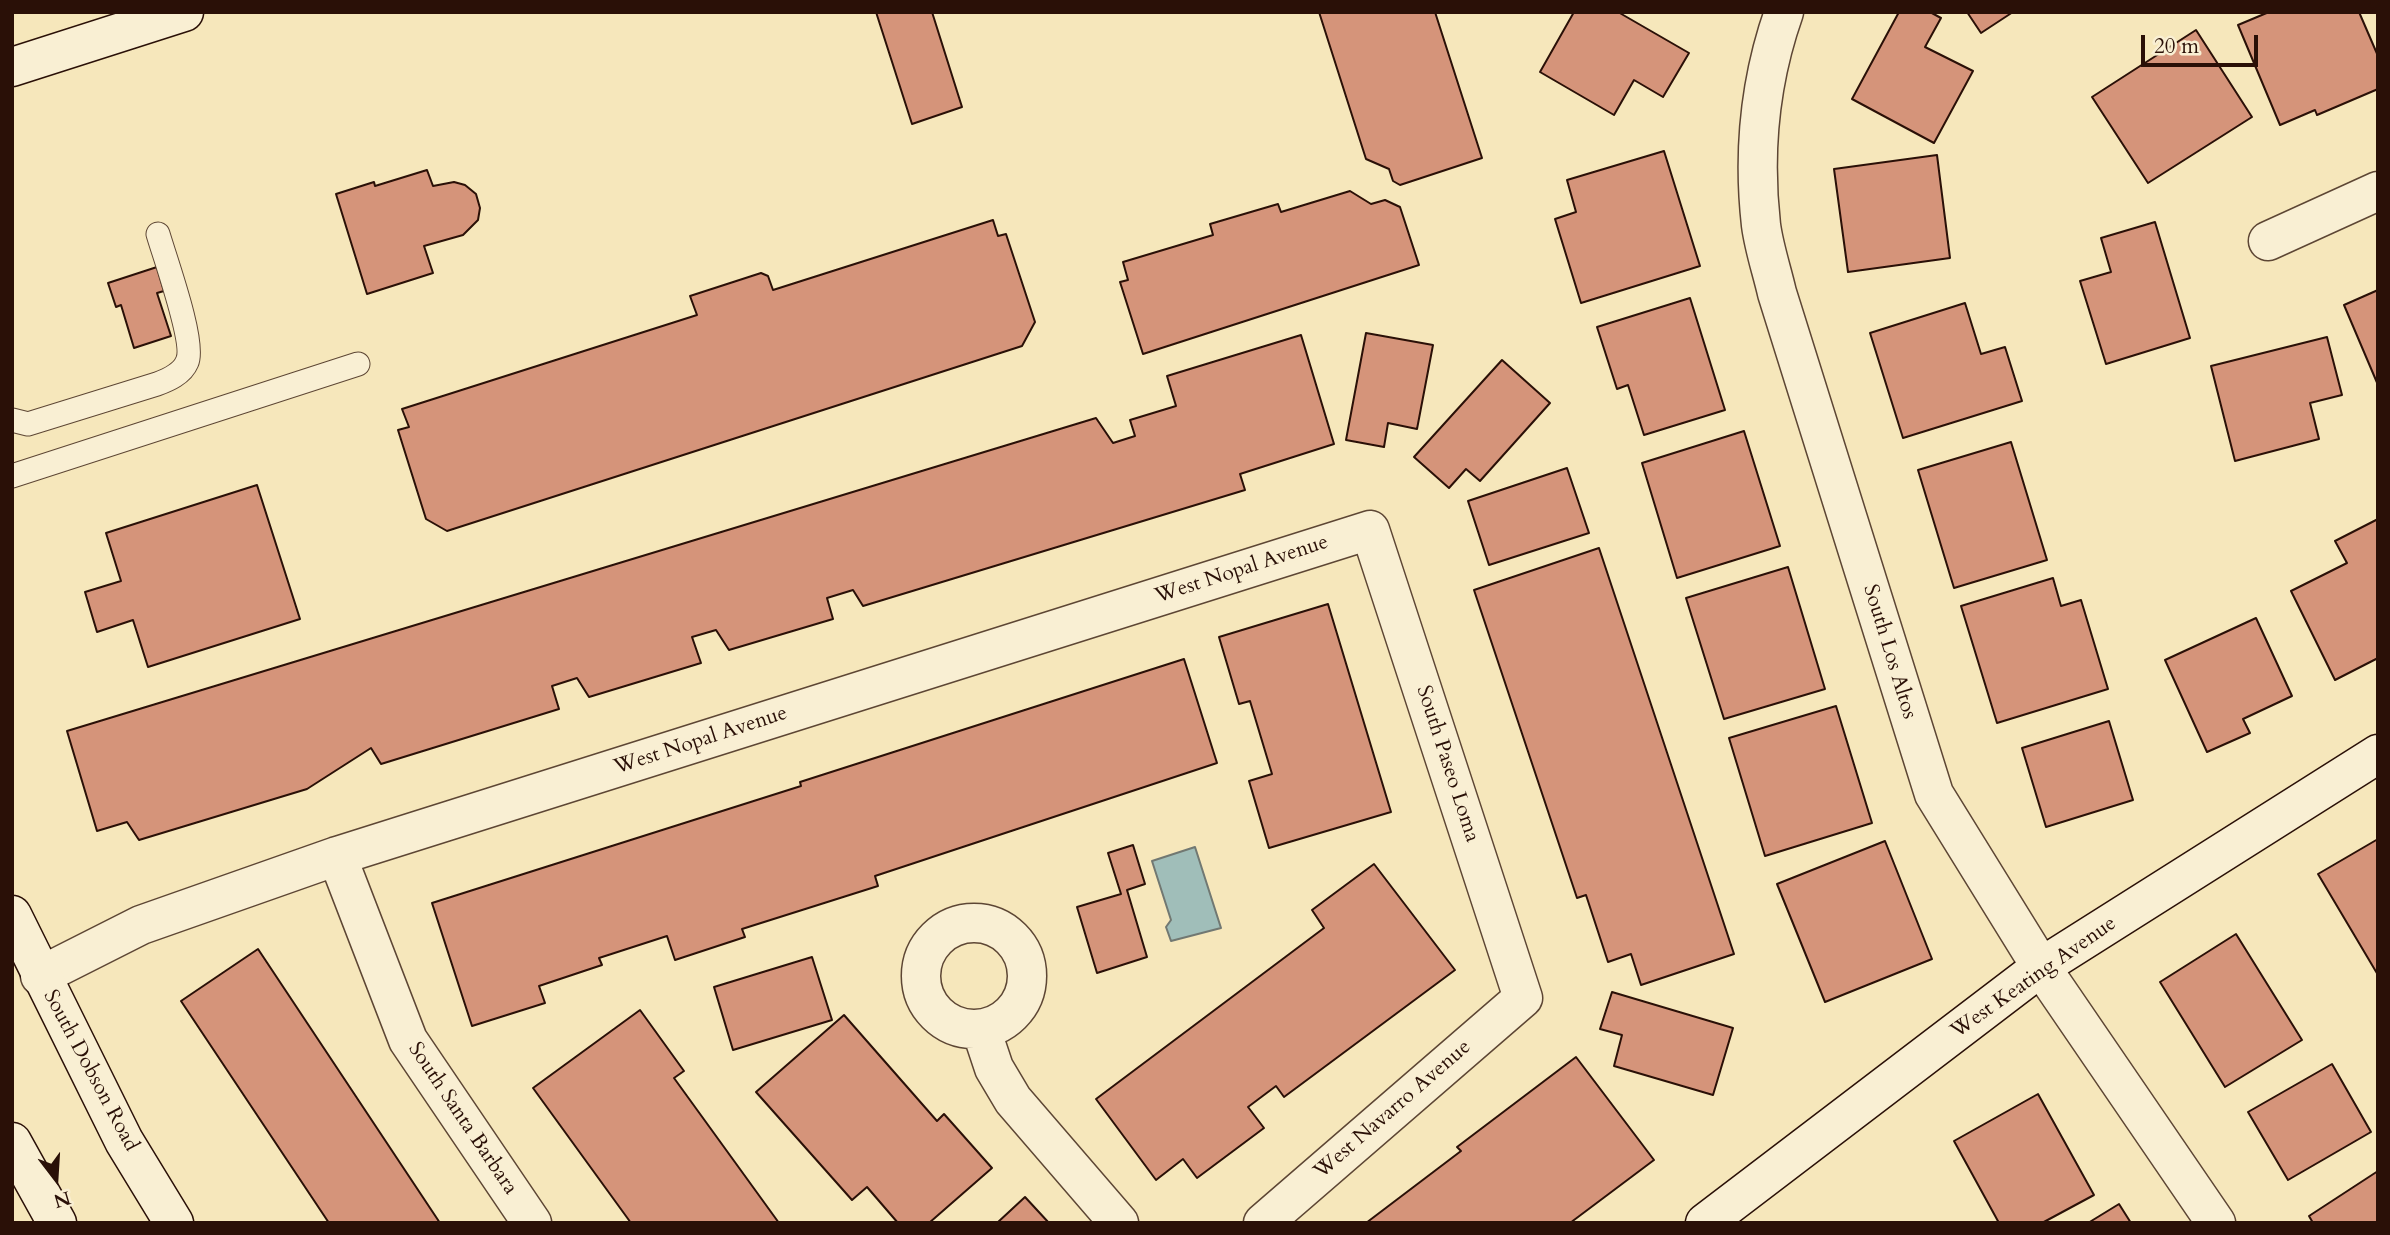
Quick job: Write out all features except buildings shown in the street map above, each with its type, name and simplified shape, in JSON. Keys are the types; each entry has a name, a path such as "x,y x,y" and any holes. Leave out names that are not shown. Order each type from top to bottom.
{"street":[{"path":"12,67 184,12"},
{"name":"South Los Altos","path":"1784,12 1775,39 1759,122 1761,226 1777,293 1934,794 2041,967 2216,1223"},
{"path":"2268,241 2378,191"},
{"name":"West Nopal Avenue","path":"40,976 141,925 337,856 1370,530"},
{"name":"South Paseo Loma","path":"1370,530 1523,998"},
{"name":"West Keating Avenue","path":"1704,1223 2041,967 2378,754"},
{"name":"South Santa Barbara","path":"337,856 408,1040 532,1223"},
{"name":"South Dobson Road","path":"12,915 124,1141 174,1223"},
{"name":"West Navarro Avenue","path":"1263,1223 1523,998"},
{"path":"981,1029 994,1068 1013,1100 1119,1223"},
{"path":"12,1142 57,1223"}],"lane":[{"path":"12,420 28,424 157,384 173,378 187,363 190,344 158,234"},
{"path":"12,476 358,364"}],"water":[{"path":"1195,847 1221,928 1171,941 1166,927 1171,920 1152,861"}]}
